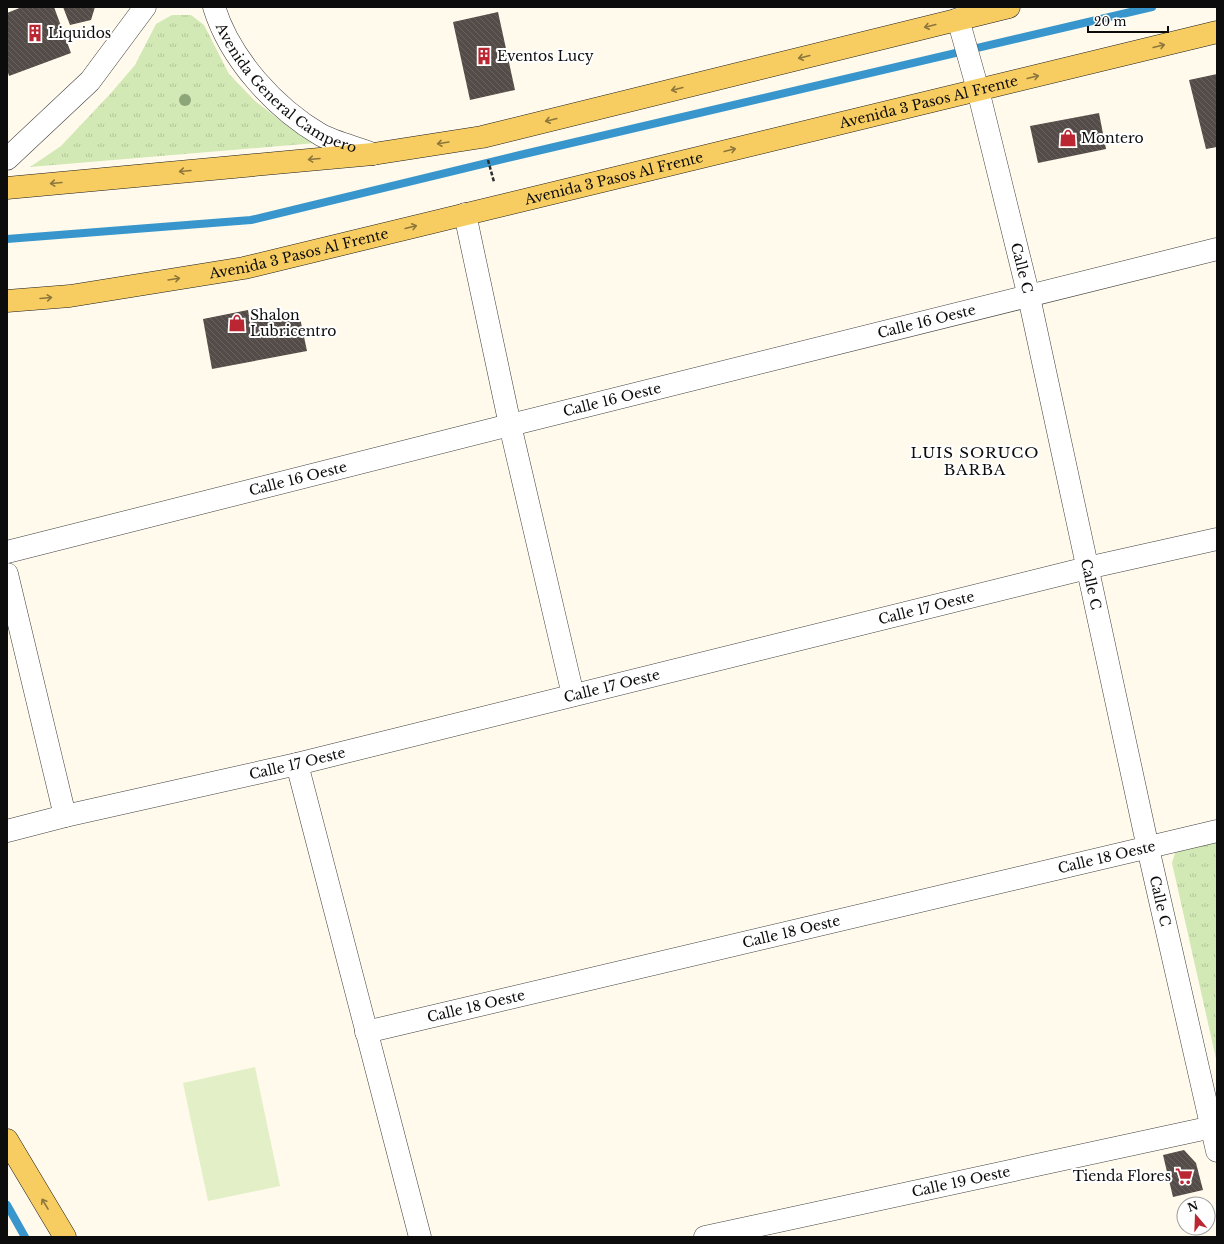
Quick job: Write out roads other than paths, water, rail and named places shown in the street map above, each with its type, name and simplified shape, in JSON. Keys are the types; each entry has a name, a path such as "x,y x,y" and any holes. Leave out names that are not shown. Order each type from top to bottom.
{"main road":[{"path":"7,188 373,154 482,137 1008,7"},
{"name":"Avenida 3 Pasos Al Frente","path":"7,301 70,296 244,268 1217,32"},
{"path":"7,1140 65,1237"}],"street":[{"path":"7,159 90,81 145,7"},
{"name":"Avenida General Campero","path":"214,7 218,20 244,66 279,105 322,135 373,154"},
{"name":"Calle C","path":"958,19 978,90 1029,297 1148,848 1214,1126 1217,1151"},
{"path":"465,214 510,425 573,695"},
{"name":"Calle 16 Oeste","path":"7,552 510,425 1217,250"},
{"name":"Calle 17 Oeste","path":"7,831 66,816 297,764 1087,568 1217,539"},
{"path":"7,574 66,816"},
{"path":"297,764 420,1237"},
{"name":"Calle 18 Oeste","path":"366,1032 1217,831"},
{"name":"Calle 19 Oeste","path":"705,1237 1214,1126"}],"waterway":[{"path":"7,239 251,220 520,155 1152,7"},
{"path":"7,1205 25,1237"}],"place":[{"name":"Liquidos","path":"35,33"},
{"name":"Eventos Lucy","path":"484,56"},
{"name":"Montero","path":"1068,138"},
{"name":"Shalon Lubricentro","path":"237,323"},
{"name":"Tienda Flores","path":"1184,1176"}],"district":[{"name":"LUIS SORUCO BARBA","path":"975,462"}]}
